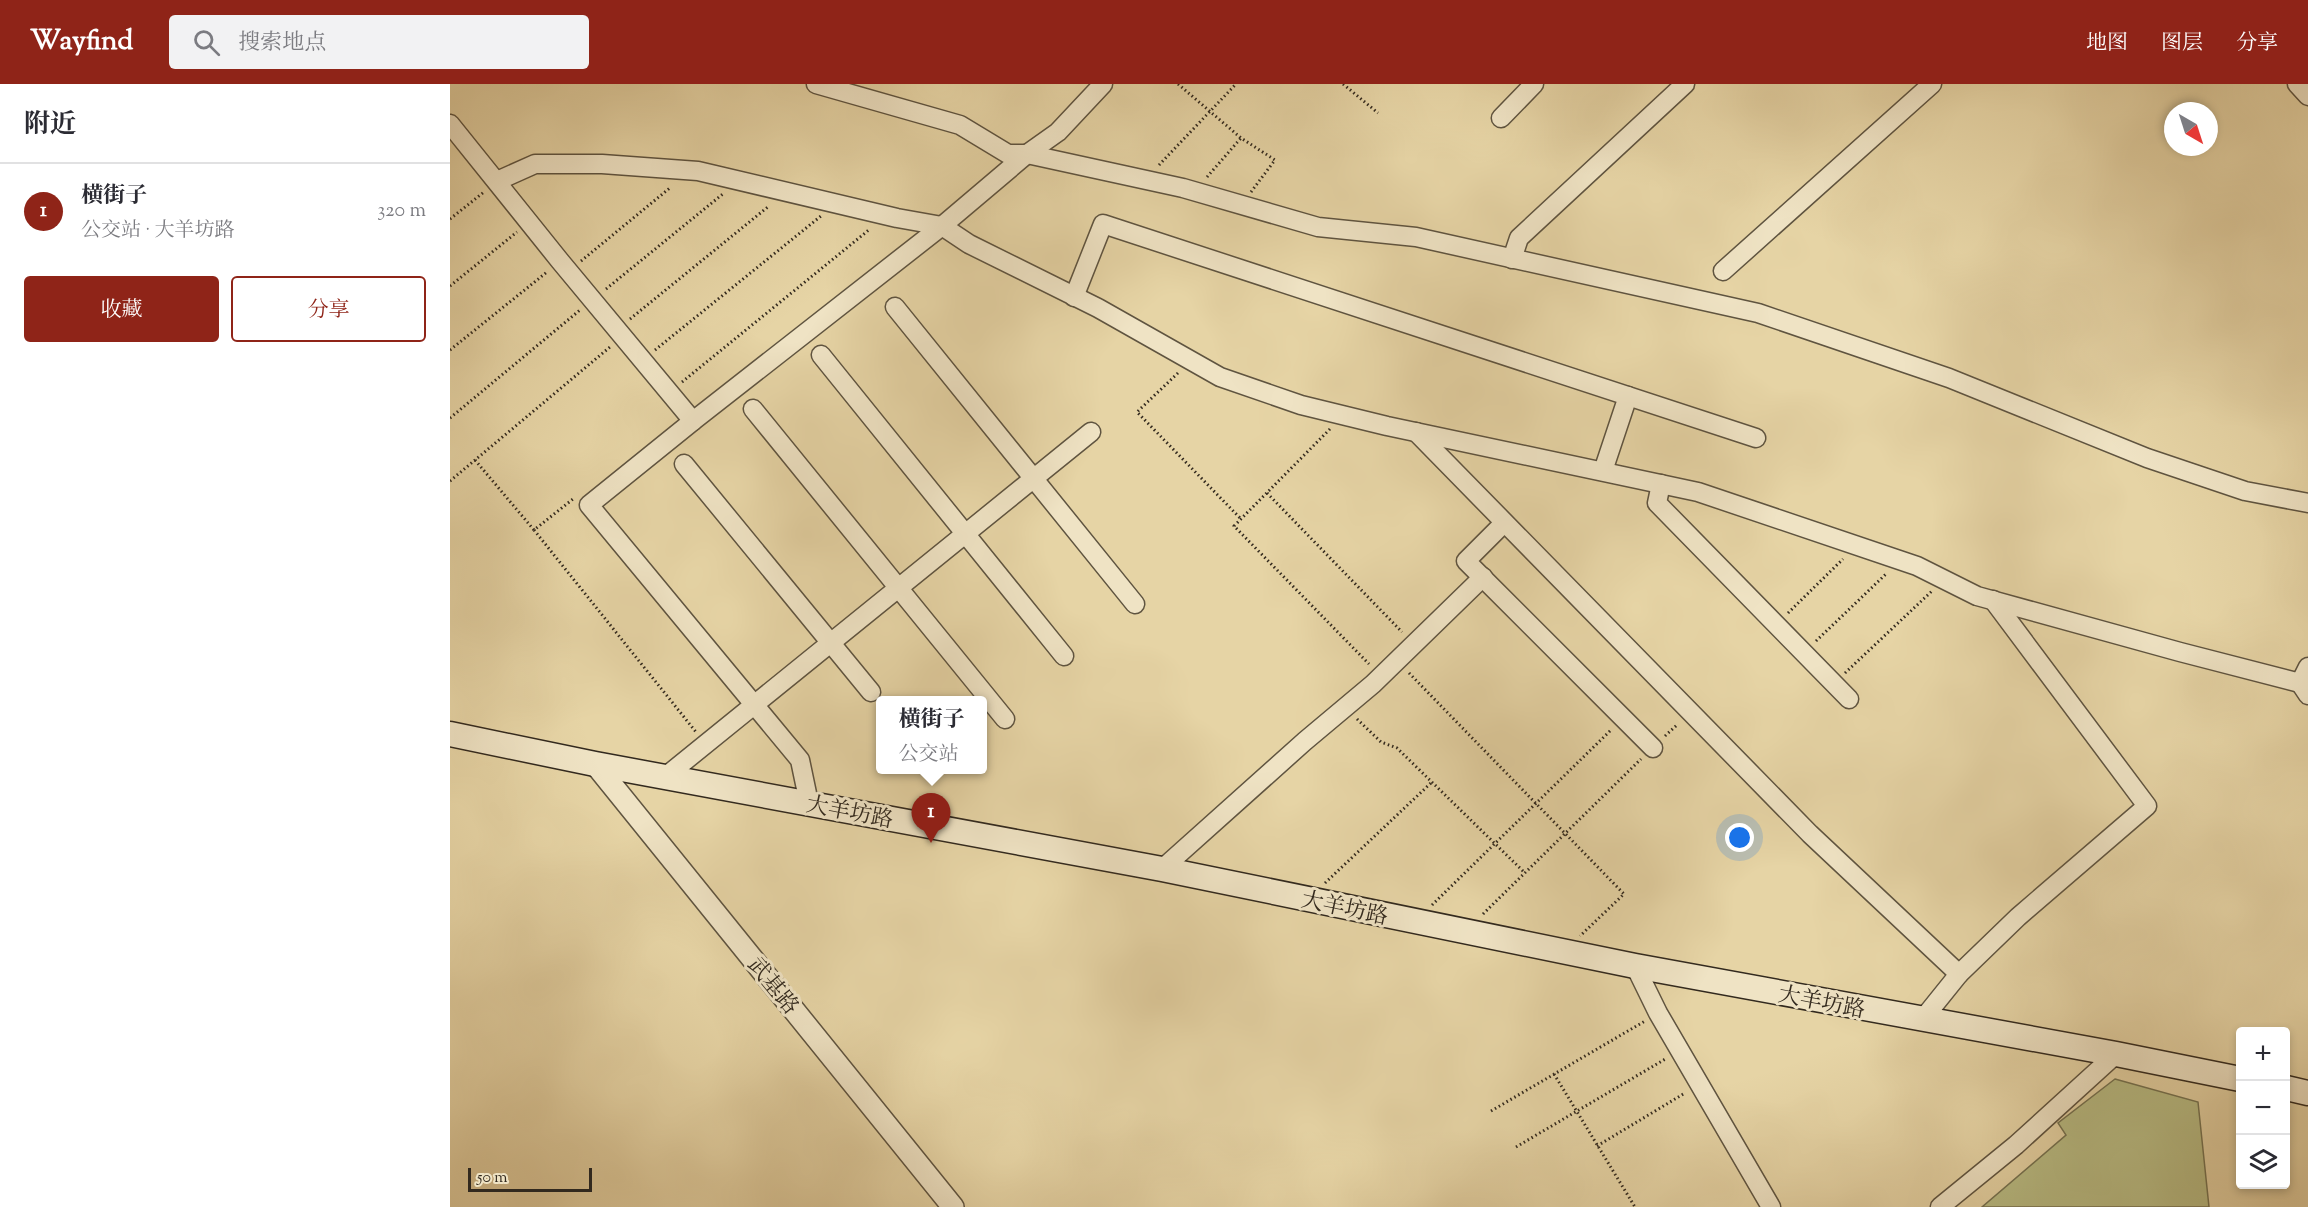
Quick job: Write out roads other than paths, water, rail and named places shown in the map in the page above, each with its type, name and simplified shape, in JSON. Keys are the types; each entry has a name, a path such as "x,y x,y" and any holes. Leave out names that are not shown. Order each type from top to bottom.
{"main road":[{"name":"大羊坊路","path":"450,734 596,764 1162,869 1635,966 2236,1078"},
{"path":"2290,1089 2308,1093"}],"street":[{"path":"816,84 960,125 1008,154 1027,154 1194,191 1318,227 1416,237 1758,313 1949,378 2146,458 2245,491 2308,503"},
{"path":"809,803 800,760 589,506 693,420 942,226 1027,154 1058,132 1103,84"},
{"path":"1501,118 1534,84"},
{"path":"1512,259 1519,238 1684,84"},
{"path":"1724,271 1932,84"},
{"path":"2296,84 2308,96"},
{"path":"451,127 693,420"},
{"path":"497,181 535,164 602,164 691,171 887,216 942,226 969,244 1074,297 1220,377 1301,405 1698,492 1900,561 1977,596 2180,652 2305,682"},
{"path":"1074,297 1103,224 1756,438"},
{"path":"895,307 1136,604"},
{"path":"821,355 1064,656"},
{"path":"1603,471 1628,396"},
{"path":"753,409 986,696"},
{"path":"665,777 1091,432"},
{"path":"1416,432 1810,834 1959,975"},
{"path":"684,464 871,692"},
{"path":"1661,484 1657,503 1849,699"},
{"path":"1504,523 1466,561 1653,748"},
{"path":"1162,869 1381,676 1483,577"},
{"path":"1922,1020 1959,975 2018,917 2147,806 1993,600"},
{"path":"987,697 1005,719"},
{"name":"武基路","path":"596,764 953,1207"},
{"path":"1635,966 1658,1013 1771,1207"},
{"path":"1940,1207 2016,1144 2116,1054"}],"place":[{"name":"横街子","path":"931,843"}]}
